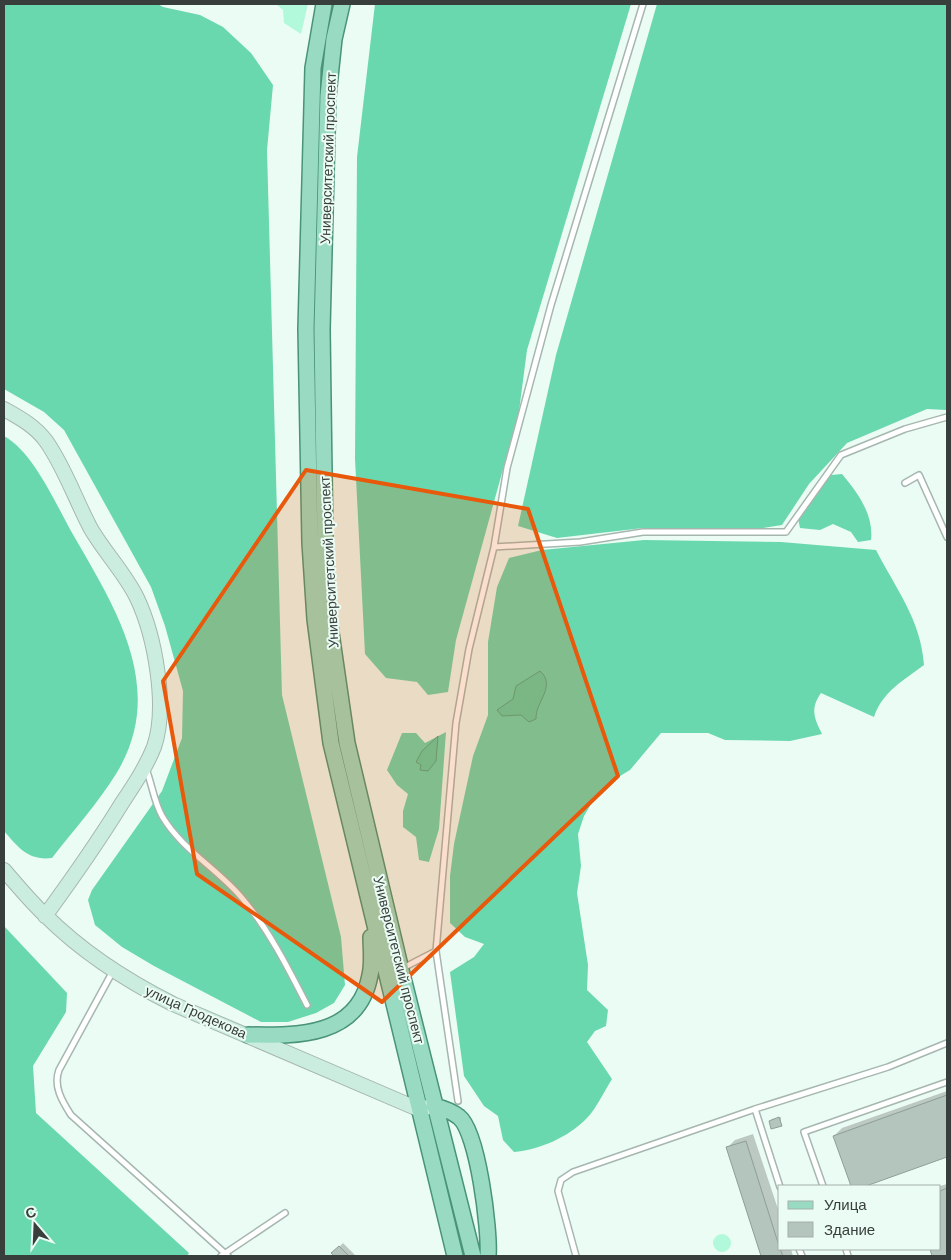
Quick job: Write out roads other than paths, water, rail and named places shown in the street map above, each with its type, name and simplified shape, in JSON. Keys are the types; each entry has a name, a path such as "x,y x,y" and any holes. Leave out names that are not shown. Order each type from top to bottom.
{"main road":[{"name":"Университетский проспект","path":"324,4 313,68 306,329 310,543 322,675 331,743 455,1256"},
{"name":"Университетский проспект","path":"342,4 334,39 328,96 322,329 325,544 328,612 347,743 400,970 473,1256"},
{"path":"306,329 322,329"},
{"path":"4,409 25,421 46,442 96,536 124,575 137,599 151,637 156,671 158,724 154,746 145,766 93,850 45,916"},
{"name":"улица Гродекова","path":"4,870 45,916 113,971 173,1004 418,1109"},
{"path":"248,1035 292,1036 310,1033 331,1026 354,1011 364,996 371,975 371,910"},
{"path":"418,1109 434,1106 460,1117 471,1134 485,1210 488,1256"}],"lane":[{"path":"458,1101 436,951 456,723 469,649 494,548 507,468 551,305 643,4"},
{"path":"494,548 580,542 643,532 786,532 841,455 905,429 947,417"},
{"path":"905,482 919,475 947,537"},
{"path":"145,766 162,815 180,839 240,896 256,915 283,957 307,1006"},
{"path":"400,970 436,951"},
{"path":"113,971 60,1070 57,1082 59,1095 71,1114 225,1255 285,1212"},
{"path":"576,1256 558,1191 561,1180 573,1172 755,1109 888,1067 947,1043"},
{"path":"824,1185 804,1132 947,1082"},
{"path":"755,1109 779,1185"}]}
